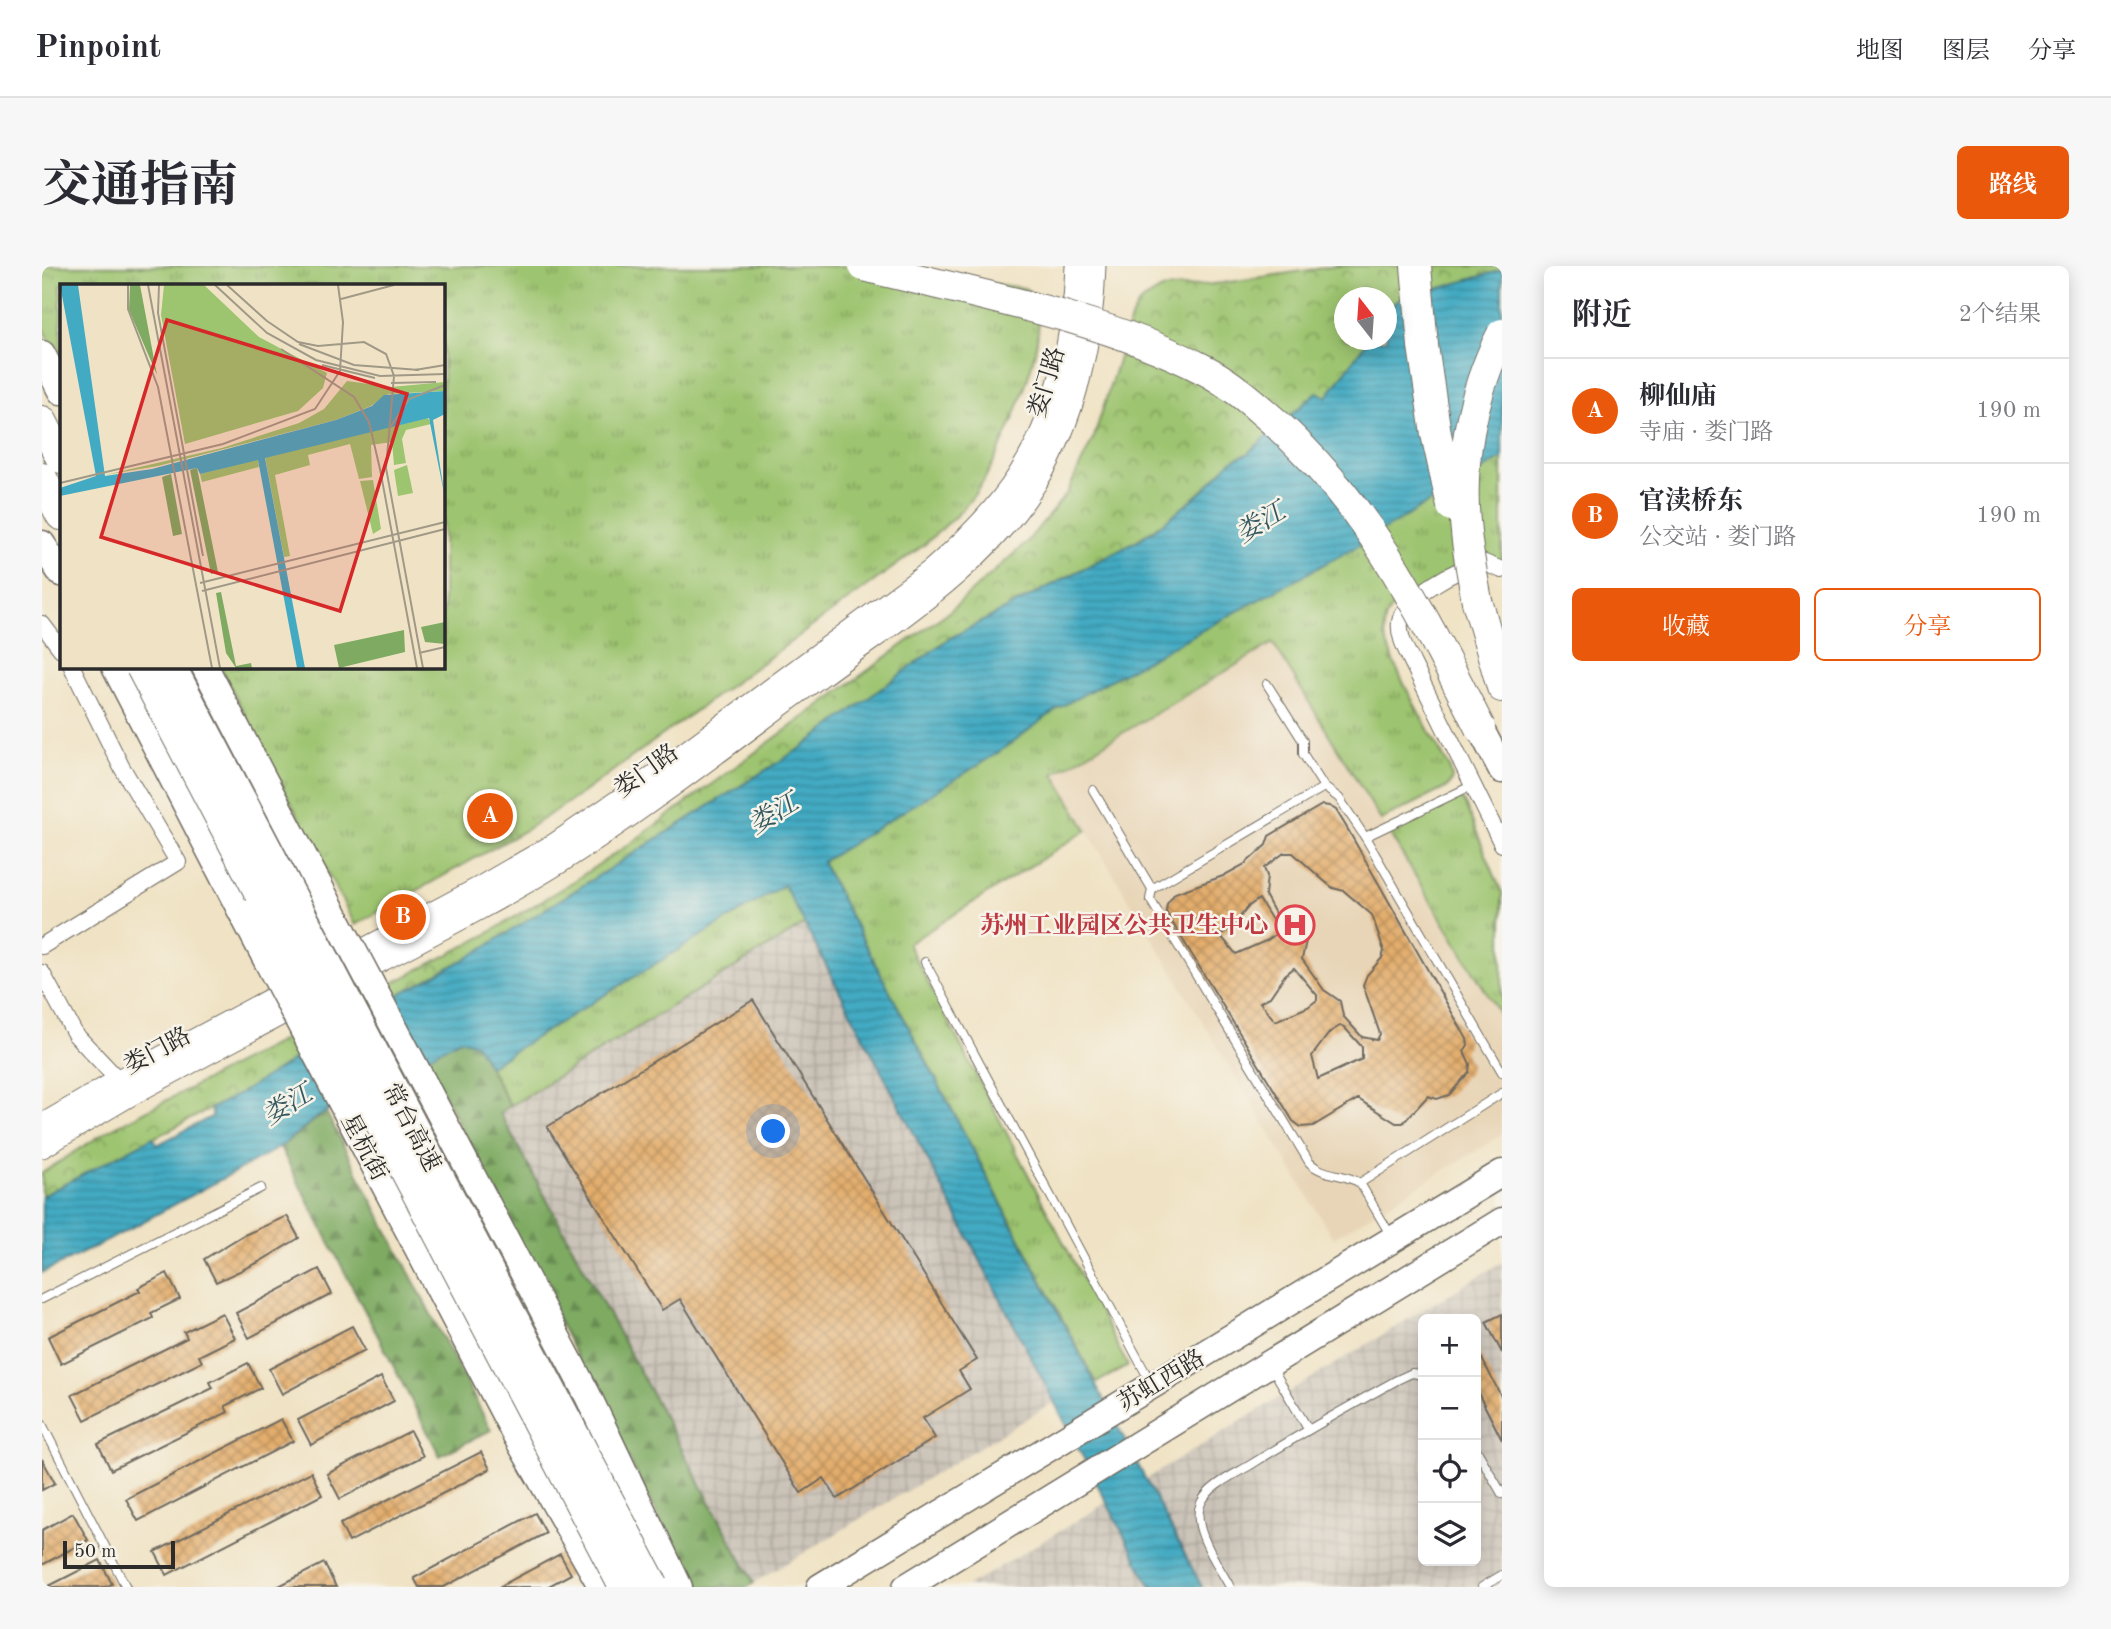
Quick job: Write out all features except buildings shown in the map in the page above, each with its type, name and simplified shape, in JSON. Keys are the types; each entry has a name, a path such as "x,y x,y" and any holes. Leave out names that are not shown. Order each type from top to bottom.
{"highway":[{"path":"864,266 1060,316 1125,336 1205,369 1243,395 1310,455 1340,488 1382,546 1424,618 1480,728"},
{"path":"1416,266 1423,346 1436,434 1458,531 1502,687"},
{"path":"1477,601 1466,532 1464,477 1480,389 1502,334"},
{"path":"42,421 60,456"},
{"path":"42,478 60,513"},
{"name":"常台高速","path":"142,668 624,1587"},
{"name":"常台高速","path":"172,668 654,1587"}],"main road":[{"name":"娄门路","path":"42,1146 125,1087 555,845 646,782 932,571 1003,499 1036,445 1068,346 1077,266"},
{"name":"娄门路","path":"42,1126 125,1087 484,904 564,859 656,796 943,584 1016,509 1034,484 1051,452 1072,397 1084,349 1091,309 1094,266"},
{"path":"42,354 60,389"},
{"path":"42,544 60,571"},
{"name":"星杭街","path":"116,668 509,1422 602,1587"},
{"path":"206,668 584,1387 679,1587"},
{"path":"1480,728 1502,770"},
{"name":"苏虹西路","path":"820,1587 1502,1172"},
{"name":"苏虹西路","path":"906,1587 1502,1221"}],"street":[{"path":"1502,570 1482,562 1460,570 1410,601 1400,624 1406,649 1502,844"},
{"path":"42,624 60,648"},
{"path":"42,946 178,862 121,766 72,668"},
{"path":"42,973 75,1034 125,1087"}],"lane":[{"path":"1267,684 1303,741 1303,754 1324,787 1339,798 1365,837 1502,1072"},
{"path":"1365,837 1473,785"},
{"path":"1152,889 1324,787"},
{"path":"1093,790 1152,889 1150,899 1309,1162 1315,1168 1360,1183 1392,1239"},
{"path":"925,962 1152,1385"},
{"path":"1360,1183 1502,1093"},
{"path":"42,1299 261,1188"},
{"path":"1269,1364 1308,1429"},
{"path":"1230,1587 1202,1535 1198,1519 1201,1503 1214,1488 1308,1429 1397,1380 1412,1373 1418,1374"},
{"path":"42,1424 126,1587"},
{"path":"1481,1458 1502,1494"},
{"path":"1482,1587 1502,1575"}],"shaded area":[{"name":"苏州工业园区公共卫生中心","path":"1273,642 1502,1018 1502,1135 1333,1238 1053,774"},
{"path":"805,924 1066,1395 754,1583 499,1113"},
{"path":"1502,1262 1502,1587 1202,1587 1146,1479"},
{"path":"1106,1503 1151,1587 966,1587"}],"green space":[{"path":"42,266 852,266 1024,288 1036,302 1039,324 1025,386 1000,450 987,475 965,506 924,545 581,794 529,828 355,925 221,668 444,668 444,284 60,284 60,362 42,327"},
{"path":"1336,266 1502,266 1502,270 1397,302 1397,287 1334,287 1334,350 1361,350 1327,397 1233,462 1193,499 1152,531 948,639 804,746 471,956 394,997 239,1094 42,1196 42,1173 109,1130 482,937 569,884 628,845 951,610 1026,543 1067,493 1094,437 1132,316 1140,302 1162,289"},
{"path":"1502,458 1502,563 1404,596 1391,609 1384,627 1400,677 1450,769 1452,779 1448,787 1381,820 1273,643 1054,774 1087,830 908,944 1128,1366 1096,1383 822,862 999,752 1060,707 1354,548"},
{"path":"1461,799 1465,804 1502,893 1502,1018 1388,831"},
{"path":"784,885 805,924 510,1106 489,1066"},
{"path":"460,1039 476,1044 510,1106 500,1113 754,1583 748,1587 694,1587 425,1058"},
{"path":"326,1112 491,1430 440,1456 280,1147"}],"water":[{"name":"娄江","path":"1502,270 1502,458 1354,548 1060,707 999,752 822,862 1202,1587 1151,1587 784,885 489,1066 476,1044 460,1039 317,1117 280,1147 107,1241 42,1273 42,1196 153,1137 157,1145 213,1116 210,1109 239,1094 394,997 471,956 804,746 948,639 1154,530 1202,492 1232,460 1247,454 1317,392 1327,397 1361,350 1397,350 1397,302"}],"place":[{"name":"柳仙庙","path":"490,816"},
{"name":"官渎桥东","path":"403,917"},
{"name":"苏州工业园区公共卫生中心","path":"1295,925"}]}
